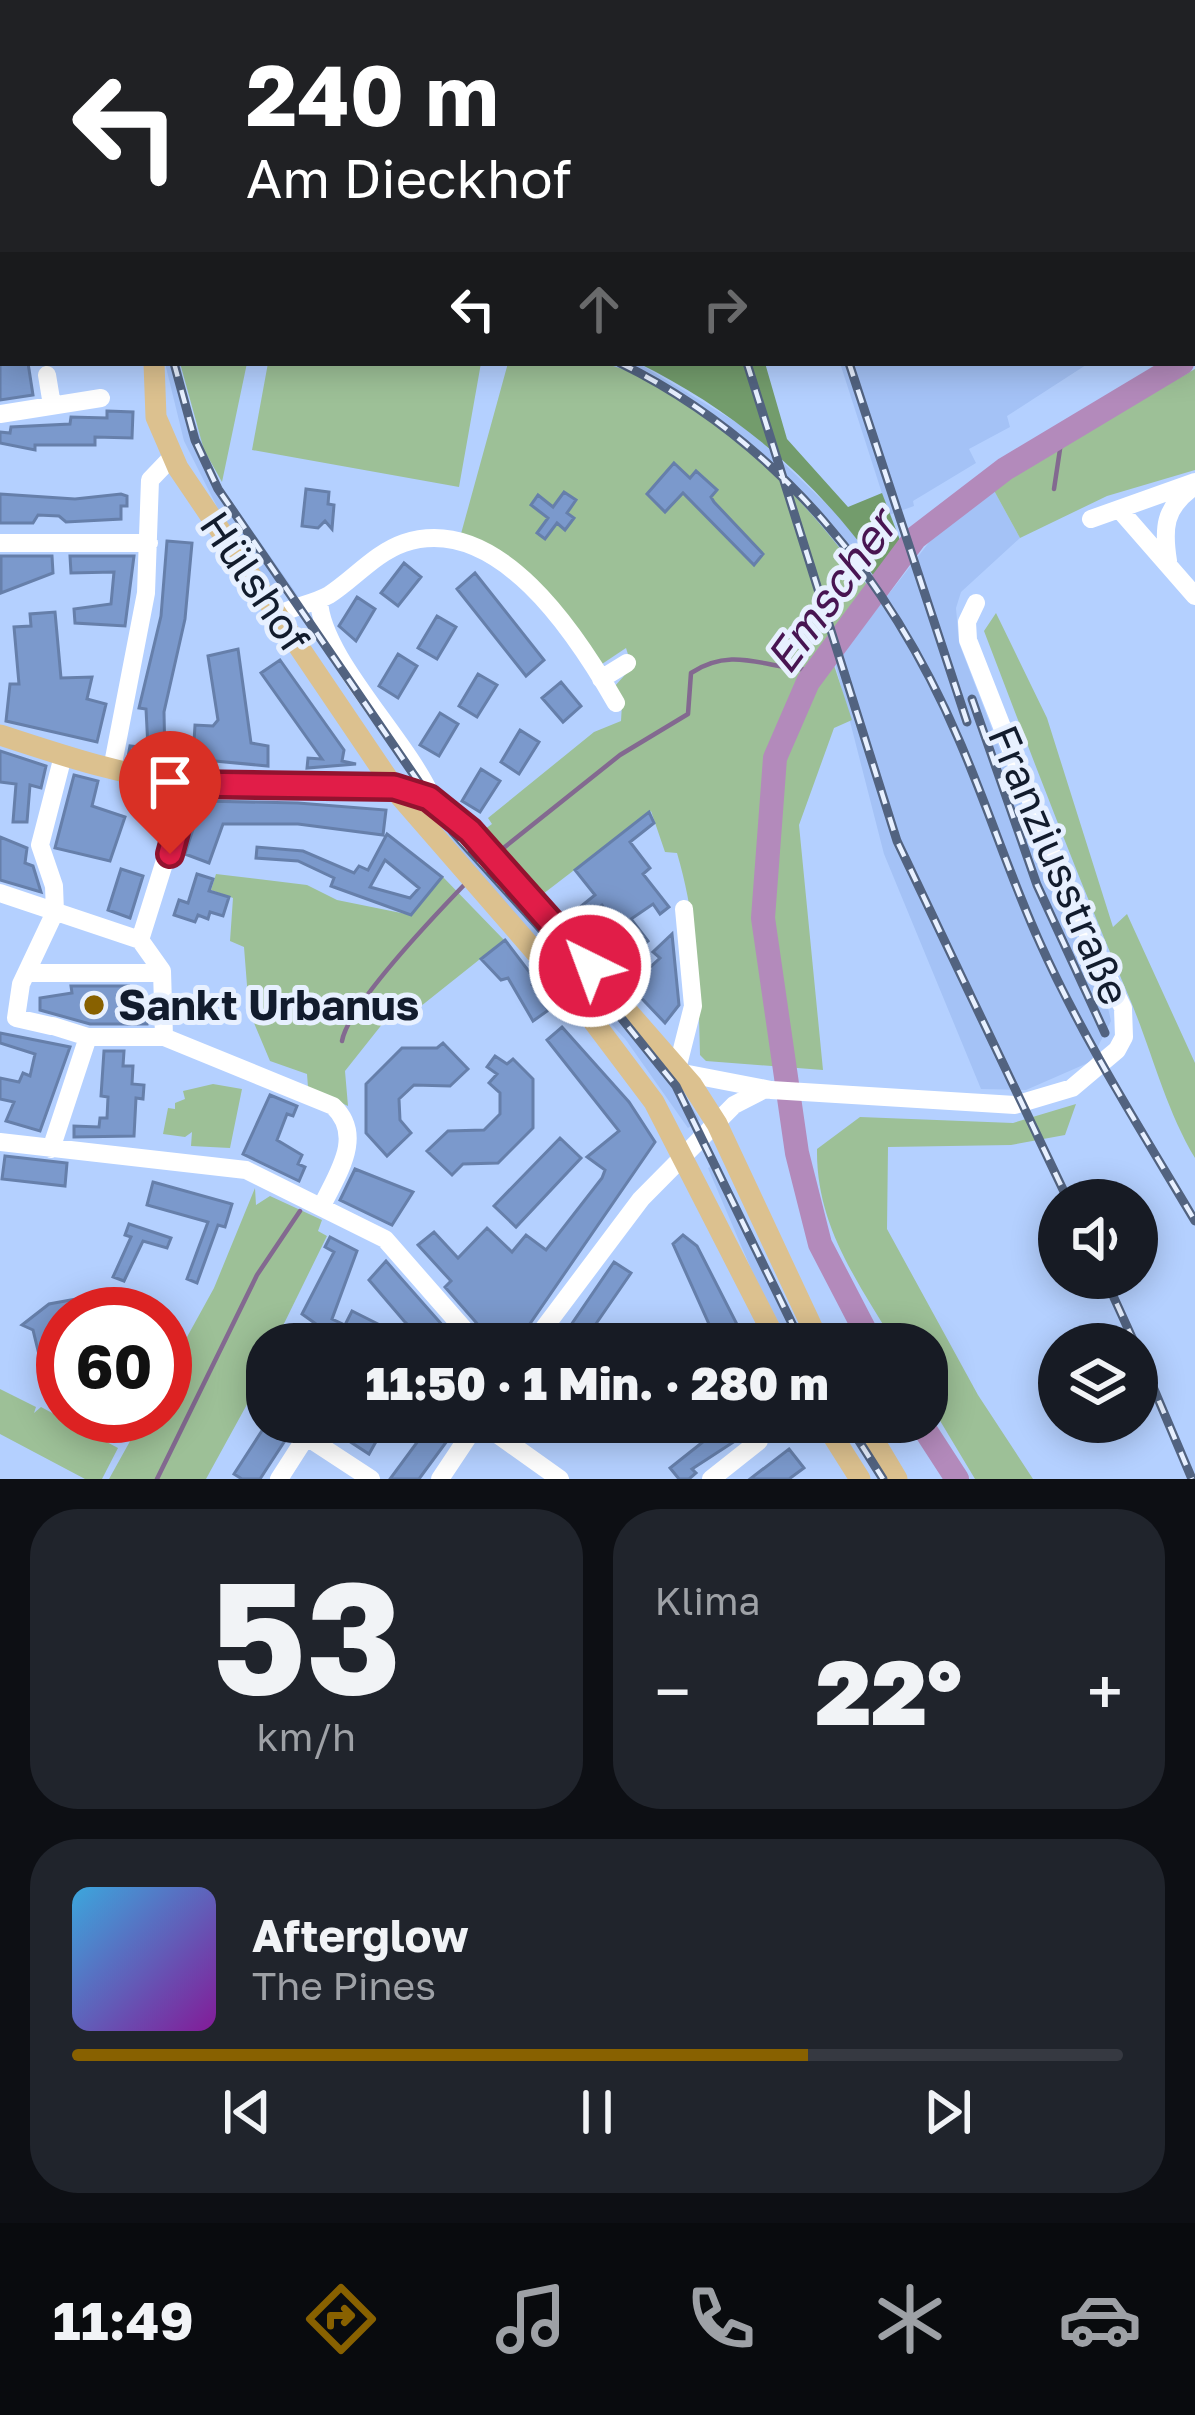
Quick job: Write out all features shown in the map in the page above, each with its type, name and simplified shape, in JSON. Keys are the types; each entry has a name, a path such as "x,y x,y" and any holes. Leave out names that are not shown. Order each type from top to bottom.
{"main road":[{"name":"Hülshof","path":"154,366 156,417 172,457 394,787 589,1016 686,1154 768,1323"},
{"path":"0,735 112,769 189,784 394,787 433,800 501,866 681,1069 718,1124 810,1323"},
{"path":"837,1443 860,1479"},
{"path":"876,1443 897,1479"}],"street":[{"path":"47,375 52,405"},
{"path":"0,414 100,398"},
{"path":"112,769 143,615 150,480 172,457"},
{"path":"1091,519 1182,491"},
{"path":"1168,561 1165,523 1182,491"},
{"path":"1119,509 1195,596"},
{"path":"278,615 319,600 406,542 459,541 482,549 523,581 616,704"},
{"path":"0,543 149,543"},
{"name":"Hülshof","path":"319,600 326,633 412,759 433,800"},
{"name":"Franziusstraße","path":"681,1069 768,1089 1015,1105 1079,1084 1108,1062 1124,1037 1123,1008 1060,874 976,662 967,631 976,603"},
{"path":"601,679 627,663"},
{"path":"63,756 40,845 55,886 55,912 27,973 16,1018 88,1037 164,1037 340,1112 348,1146 322,1206"},
{"path":"140,940 189,784"},
{"path":"0,893 140,940 162,973 164,1037"},
{"path":"681,1069 694,1006 684,909"},
{"path":"27,973 162,973"},
{"path":"51,1149 88,1037"},
{"path":"547,1323 612,1232 742,1099 768,1089"},
{"path":"0,1142 246,1170 385,1240 458,1323"},
{"path":"279,1479 302,1443"},
{"path":"317,1443 371,1479"},
{"path":"440,1479 465,1443"},
{"path":"509,1443 560,1479"},
{"path":"711,1479 756,1443"}],"shaded area":[{"path":"166,366 181,366 187,401 219,483 298,596 270,590 224,521 184,441"},
{"path":"613,366 643,366 749,430 841,518 868,555 855,571 772,471 691,408"},
{"path":"841,366 1084,366 1007,416 1010,427 969,449 976,463 913,501 914,506 889,515"},
{"path":"991,485 1020,538 961,592 956,608 959,643 1049,878 1106,999 1111,1021 1090,1062 1026,1090 981,1089 884,854 835,663 941,527"},
{"path":"417,805 445,817 522,901 663,1061 700,1120 688,1128 626,1040 416,811"},
{"path":"719,1163 795,1323 779,1323 708,1168"}],"green space":[{"path":"181,366 246,366 222,482 204,450"},
{"path":"267,366 480,366 459,487 252,450"},
{"path":"507,366 612,366 687,402 759,460 822,526 872,592 828,647 852,720 834,728 799,825 823,1070 706,1061 700,1055 689,905 677,853 665,852 651,811 543,894 485,829 492,824 488,818 594,732 621,721 622,704 614,687 632,667 626,648 602,664 538,597 459,541"},
{"path":"644,366 766,366 787,439 848,507 882,493 903,548 878,582 862,560 868,554 793,469 735,422"},
{"path":"1195,369 1195,470 1107,496 1020,538 991,485"},
{"path":"996,613 1047,718 1113,927 1127,914 1195,1063 1195,1158 1167,1099 984,631"},
{"path":"216,874 307,885 337,900 411,915 443,877 504,940 406,1018 391,1013 345,1071 348,1106 308,1087 307,1074 270,1061 249,1011 244,947 230,941 233,898 211,890"},
{"path":"213,1084 242,1089 230,1148 191,1146 192,1132 185,1137 163,1134 168,1108 175,1109 175,1103 185,1099 183,1091"},
{"path":"1076,1104 1065,1135 1011,1145 888,1147 887,1229 939,1323 882,1323 831,1227 823,1203 817,1149 860,1117 1013,1123"},
{"path":"255,1188 256,1205 270,1196 322,1220 318,1231 327,1236 284,1323 246,1323 246,1406 206,1479 109,1479 129,1443 192,1443 192,1328 214,1288"},
{"path":"948,1340 1033,1479 975,1479 948,1434"},
{"path":"0,1389 36,1407 36,1443 109,1443 118,1448 102,1479 85,1479 0,1434"}],"building":[{"path":"0,366 28,366 33,395 0,400"},
{"path":"107,411 133,412 132,438 95,437 95,445 35,445 35,450 0,443 0,432 10,433 11,427 70,424 71,417 107,418"},
{"path":"674,463 690,478 696,471 717,490 711,497 714,502 763,554 754,565 683,493 665,512 647,494"},
{"path":"306,489 329,492 328,504 334,505 332,529 325,521 318,528 302,526"},
{"path":"564,492 576,500 567,513 574,518 565,530 557,523 545,539 537,533 548,518 531,505 538,495 553,507"},
{"path":"0,494 75,499 121,494 127,496 127,506 121,506 121,519 66,522 59,516 38,515 33,523 0,523"},
{"path":"167,541 192,543 185,619 164,712 165,761 148,761 128,757 130,746 148,748 146,709 139,708 161,616"},
{"path":"1,556 52,556 53,573 1,593"},
{"path":"70,556 134,556 125,626 75,623 74,609 111,604 114,572 71,573"},
{"path":"404,563 421,577 398,606 381,593"},
{"path":"475,573 544,660 526,676 457,589"},
{"path":"357,597 375,609 356,641 339,626"},
{"path":"55,612 61,678 92,677 87,699 106,704 97,742 6,721 10,684 19,684 14,627 31,626 30,614"},
{"path":"437,616 456,627 437,659 418,648"},
{"path":"238,649 251,743 268,746 268,766 193,759 195,725 213,726 218,720 208,656"},
{"path":"398,654 417,666 398,698 379,686"},
{"path":"280,660 344,750 342,761 356,764 307,768 308,758 322,759 261,673"},
{"path":"478,674 497,685 477,717 459,706"},
{"path":"561,682 581,706 563,722 542,698"},
{"path":"440,713 458,724 439,756 420,745"},
{"path":"520,730 539,742 519,774 501,762"},
{"path":"0,751 46,766 41,788 30,785 27,822 13,822 16,784 0,782"},
{"path":"481,769 500,781 480,812 462,801"},
{"path":"74,775 98,781 92,806 125,817 110,861 55,848"},
{"path":"202,801 386,810 383,835 298,824 223,824 209,863 185,854"},
{"path":"649,812 654,823 630,842 650,868 643,874 669,907 660,914 653,904 631,919 648,941 625,960 606,938 619,926 602,905 587,917 580,907 595,895 575,870"},
{"path":"387,834 442,877 411,915 331,886 334,878 298,861 256,858 257,847 303,851 354,873 359,866 368,870","holes":["385,860 419,888 410,898 370,887"]},
{"path":"0,837 27,848 25,863 33,866 41,892 0,880"},
{"path":"121,869 143,876 130,918 108,910"},
{"path":"197,874 213,879 209,891 229,897 223,916 210,912 208,919 198,915 195,922 174,915 179,900 188,903"},
{"path":"672,934 679,1005 665,1023 630,986 660,958 653,952"},
{"path":"505,940 537,982 532,985 550,1009 533,1021 508,978 501,980 481,959"},
{"name":"Sankt Urbanus","path":"71,986 128,986 124,1004 141,996 136,1014 147,1015 147,1024 90,1024 40,1010 40,998 72,993"},
{"path":"562,1027 629,1102 655,1142 530,1323 477,1323 445,1287 451,1281 418,1245 434,1232 458,1258 487,1228 512,1252 526,1235 546,1250 602,1178 605,1170 587,1157 619,1131 547,1040"},
{"path":"0,1033 70,1047 40,1131 6,1121 14,1102 0,1099 0,1078 19,1082 23,1073 30,1076 35,1054 0,1043"},
{"path":"443,1043 468,1069 450,1086 414,1085 399,1099 400,1120 411,1133 387,1156 366,1133 366,1084 402,1048 437,1048"},
{"path":"104,1051 124,1051 123,1066 133,1066 132,1084 144,1085 143,1099 136,1098 134,1136 74,1137 74,1126 99,1127 100,1118 107,1118 108,1097 101,1096"},
{"path":"495,1056 507,1064 513,1059 533,1079 533,1128 498,1163 463,1164 452,1175 427,1151 448,1131 484,1130 500,1114 500,1093 489,1083 497,1074 487,1067"},
{"path":"270,1095 297,1106 293,1116 287,1114 277,1140 302,1155 298,1164 305,1167 299,1181 243,1154"},
{"path":"560,1138 581,1158 516,1227 494,1206"},
{"path":"5,1156 67,1163 65,1186 2,1179"},
{"path":"355,1169 413,1192 392,1225 340,1200"},
{"path":"153,1182 232,1204 225,1227 218,1225 197,1283 187,1279 208,1222 147,1205"},
{"path":"129,1224 171,1238 167,1248 143,1241 124,1281 113,1277 131,1237 125,1235"},
{"path":"683,1235 697,1246 736,1323 709,1323 673,1244"},
{"path":"330,1237 357,1251 332,1319 341,1323 315,1323 302,1314 334,1252 325,1247"},
{"path":"386,1261 441,1323 406,1323 369,1280"},
{"path":"614,1262 631,1273 596,1323 572,1323"},
{"path":"352,1311 376,1323 346,1323"},
{"path":"36,1314 36,1342 33,1330 22,1325"},
{"path":"254,1443 283,1443 260,1479 234,1474"},
{"path":"352,1443 375,1443 369,1454"},
{"path":"417,1443 446,1443 419,1479 390,1479"},
{"path":"702,1443 732,1443 692,1469 696,1473 689,1479 679,1479 670,1468"},
{"path":"789,1449 804,1468 789,1479 750,1479"}],"waterway":[{"name":"Emscher","path":"861,1323 820,1244 797,1153 763,918 775,758 808,682 915,538 1005,469 1177,366"},
{"path":"1054,489 1062,436"},
{"path":"496,854 620,755 688,714 691,673 722,660 817,670"},
{"path":"342,1041 376,983 466,883"},
{"path":"157,1479 257,1275 300,1211"},
{"name":"Emscher","path":"934,1443 957,1479"}],"railway":[{"path":"175,366 195,440 218,489 453,832 618,1014 676,1086 792,1323"},
{"path":"625,366 730,432 779,474 823,520 899,624 959,740 1057,979 1195,1221"},
{"path":"748,366 897,841 1058,1179"},
{"path":"850,366 967,722"},
{"path":"972,699 1037,885 1105,1033"},
{"path":"1115,1299 1125,1323"},
{"path":"1158,1399 1192,1479"},
{"path":"860,1443 883,1479"}],"place":[{"name":"Sankt Urbanus","path":"94,1005"}],"route":[{"path":"170,854 189,784 411,791 456,817 590,966"}]}
